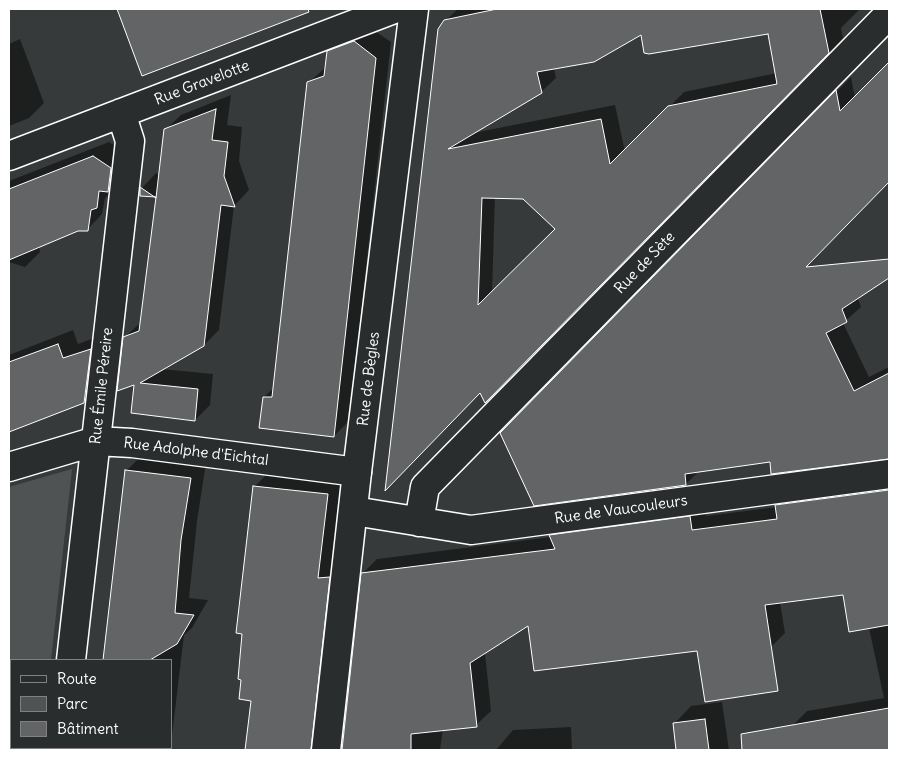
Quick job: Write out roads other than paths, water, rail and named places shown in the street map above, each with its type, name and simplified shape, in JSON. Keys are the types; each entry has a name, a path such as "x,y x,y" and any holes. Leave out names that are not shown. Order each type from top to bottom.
{"street":[{"name":"Rue Gravelotte","path":"9,156 394,9"},
{"name":"Rue de Bègles","path":"326,750 357,472 414,9"},
{"name":"Rue de Sète","path":"419,522 425,487 889,14"},
{"name":"Rue Émile Péreire","path":"71,659 130,141 121,114"},
{"name":"Rue Adolphe d'Eichtal","path":"9,467 96,441 132,443 357,472"},
{"name":"Rue de Vaucouleurs","path":"354,511 470,530 889,474"}]}
